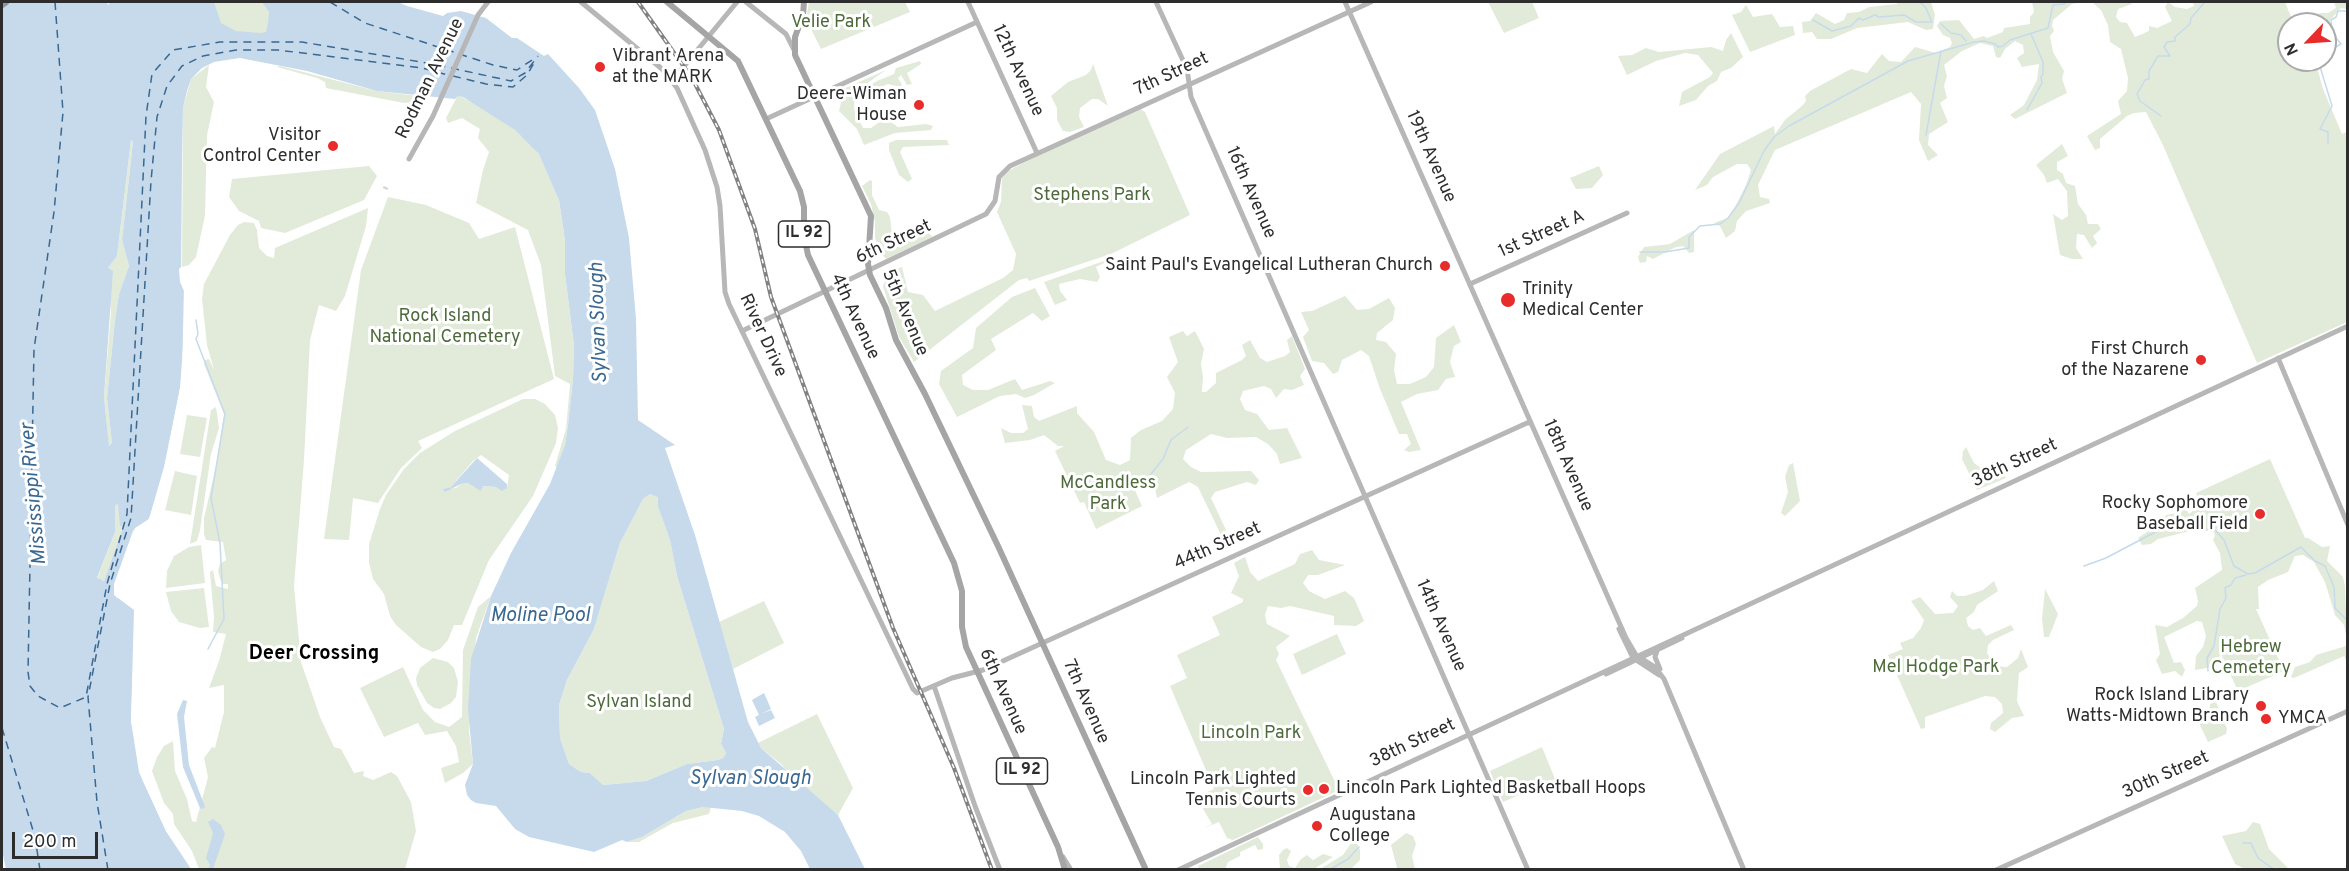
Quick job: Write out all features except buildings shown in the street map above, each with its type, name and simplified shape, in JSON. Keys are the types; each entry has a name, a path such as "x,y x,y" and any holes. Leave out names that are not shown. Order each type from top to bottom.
{"main road":[{"name":"4th Avenue","path":"667,2 738,61 802,195 806,247 956,567"},
{"path":"795,51 794,40 803,15 804,2"},
{"name":"5th Avenue","path":"795,51 814,97 871,216 869,271 886,308 896,340 926,394 998,546"},
{"name":"7th Avenue","path":"998,546 1146,870"},
{"name":"6th Avenue","path":"956,567 962,591 963,637 976,673 1062,856 1065,870"}],"street":[{"path":"480,12 481,2"},
{"path":"480,12 488,2"},
{"name":"River Drive","path":"581,2 660,67 671,79 703,144 717,186 725,292 915,692"},
{"path":"671,79 737,2"},
{"name":"5th Avenue","path":"746,2 782,31 795,51"},
{"name":"12th Avenue","path":"968,2 1037,153"},
{"name":"16th Avenue","path":"1156,2 1185,63 1193,101 1322,396"},
{"name":"19th Avenue","path":"1345,2 1488,325"},
{"name":"7th Street","path":"961,228 992,209 999,177 1006,168 1371,2"},
{"name":"Rodman Avenue","path":"408,159 436,109 480,12"},
{"path":"766,119 977,22"},
{"name":"1st Street A","path":"1470,285 1627,213"},
{"name":"6th Street","path":"742,331 961,228"},
{"name":"18th Avenue","path":"1488,325 1618,619 1621,634 1637,658 1653,670 1667,687"},
{"name":"38th Street","path":"1178,870 2348,326"},
{"path":"2278,358 2348,525"},
{"name":"14th Avenue","path":"1322,396 1528,870"},
{"name":"44th Street","path":"915,692 921,693 952,678 976,673 1531,423"},
{"name":"38th Street","path":"1637,658 1657,651 1696,630"},
{"path":"1657,651 1655,657 1661,674"},
{"name":"18th Avenue","path":"1637,658 1655,667 1661,674 1744,870"},
{"path":"934,686 977,813 1000,870"},
{"name":"30th Street","path":"1996,870 2348,711"},
{"name":"6th Avenue","path":"1062,856 1071,870"}],"green space":[{"path":"200,2 263,2 269,10 269,34 221,34"},
{"name":"Velie Park","path":"809,2 905,2 910,12 821,49 806,19"},
{"path":"1488,2 1532,2 1539,18 1504,33"},
{"path":"1898,2 1931,2 1935,15 1933,29 1926,30 1908,22 1857,28 1831,39 1817,39 1812,32 1803,33 1802,22 1810,21 1816,13 1835,24 1844,20 1847,13"},
{"path":"2032,2 2082,2 2072,4 2053,20 2054,31 2050,36 2053,52 2064,71 2062,79 2067,93 2015,119 2010,115 2024,105 2037,80 2039,64 2022,67 2017,58 2024,53 2023,45 2015,41 2005,49 2000,58 1996,57 1993,46 1980,43 1962,51 1944,65 1947,76 1944,86 1947,98 1940,103 1948,122 1929,134 1928,145 1938,155 1928,161 1919,140 1921,104 1911,92 1775,150 1758,185 1760,197 1769,199 1770,203 1746,211 1737,221 1735,231 1726,238 1720,226 1714,223 1730,217 1751,170 1747,164 1737,164 1713,177 1707,185 1695,190 1720,154 1774,126 1775,134 1785,120 1803,105 1806,101 1805,96 1810,91 1851,69 1867,73 1882,54 1889,61 1901,62 1915,47 1936,53 1950,47 1952,43 1950,38 1943,35 1937,26 1940,21 1959,20 1974,39 1984,36 1987,38 2003,32 2004,28 2030,24 2030,17 2034,12"},
{"path":"2092,2 2130,2 2132,4 2118,9 2116,17 2120,22 2127,23 2135,37 2149,31 2149,26 2157,28 2172,21 2165,7 2168,2 2175,7 2187,9 2194,6 2193,2 2285,2 2289,12 2277,12 2277,72 2318,72 2342,134 2347,132 2347,322 2257,363 2162,143 2146,112 2127,116 2100,139 2100,148 2095,150 2087,136 2121,114 2118,101 2127,91 2128,78 2121,49 2110,42 2108,25 2101,10"},
{"path":"2334,2 2347,2 2347,9 2341,8 2337,12 2330,12 2336,8"},
{"path":"1746,5 1753,17 1772,14 1780,27 1793,26 1795,35 1750,52 1732,15 1741,12"},
{"path":"1731,33 1743,57 1731,68 1721,72 1717,81 1708,86 1696,100 1679,106 1682,92 1710,77 1713,73 1698,55 1685,53 1656,61 1627,75 1618,56 1632,55 1646,48 1659,52 1711,47 1723,51"},
{"path":"920,61 921,64 907,73 912,84 907,85 901,75 898,78 902,85 900,87 888,84 862,94 861,91 877,81 894,74 896,68"},
{"path":"1093,64 1108,106 1098,99 1092,99 1080,108 1079,117 1084,127 1070,132 1063,131 1057,120 1057,108 1051,96 1068,82 1086,75"},
{"path":"209,65 206,87 214,102 207,135 205,216 196,257 189,265 182,267 183,108 191,79"},
{"path":"277,67 377,91 426,97 416,102 404,103 326,88 325,82 317,78"},
{"path":"886,70 855,92 854,109 863,128 871,128 888,120 898,127 926,124 933,126 931,130 895,133 864,145 857,129 839,111 841,90"},
{"path":"458,95 515,130 530,144 546,166 559,200 565,240 565,274 574,345 568,425 565,445 557,467 555,466 566,429 570,384 555,376 541,265 528,230 476,203 489,152 478,138 480,129 462,118 448,123 446,118"},
{"name":"Stephens Park","path":"1140,109 1145,112 1190,215 1111,254 1029,281 1027,278 1019,280 914,362 899,337 883,286 889,271 902,267 908,292 923,295 935,311 1003,278 1013,270 1016,254 997,212 1001,202 1002,178 1008,171 1044,152"},
{"path":"131,140 133,142 122,240 129,266 119,294 115,320 107,398 112,443 109,446 104,397 111,312 108,268 117,256"},
{"path":"896,140 947,140 949,145 903,147 900,152 912,179 908,182 899,175 889,150 889,143"},
{"path":"2062,144 2068,156 2057,162 2057,170 2063,174 2066,183 2075,186 2078,204 2086,215 2088,224 2098,224 2101,229 2093,236 2097,243 2092,248 2084,235 2077,234 2076,248 2083,259 2072,259 2060,255 2053,214 2062,220 2068,216 2067,191 2058,179 2047,183 2036,165"},
{"path":"369,166 377,176 364,200 285,233 261,228 259,221 239,211 229,197 232,179"},
{"path":"1599,166 1603,175 1592,188 1576,189 1570,178"},
{"path":"872,181 872,195 879,210 887,212 890,217 893,244 929,233 932,237 886,259 879,250 875,238 875,222 871,204 862,186"},
{"name":"Rock Island National Cemetery","path":"388,197 426,205 469,223 479,239 515,227 554,379 418,441 422,448 401,468 378,503 353,498 349,540 324,539 361,270"},
{"path":"368,208 366,226 345,296 336,311 319,305 310,340 304,460 294,586 301,662 320,717 334,747 341,749 354,773 364,771 363,776 373,780 391,772 397,776 411,802 416,831 405,869 199,869 192,851 174,824 173,814 164,803 152,771 164,746 173,741 175,771 187,799 192,821 196,822 208,777 204,758 212,747 215,748 224,712 224,685 209,688 226,634 213,632 210,572 213,570 216,586 228,589 228,584 223,584 218,571 220,564 226,560 223,542 206,540 204,534 204,518 216,466 224,414 204,364 205,360 209,359 214,370 207,345 202,299 204,284 230,235 238,225 244,222 254,223 259,248 267,256 274,258 275,248"},
{"path":"1694,230 1694,252 1689,253 1683,246 1676,247 1653,259 1647,256 1646,262 1640,263 1638,257 1644,247 1670,244"},
{"path":"1118,256 1096,267 1100,277 1097,282 1080,279 1059,284 1060,291 1067,300 1055,305 1044,282"},
{"path":"1035,288 1050,316 1042,321 1033,313 991,339 996,350 962,375 963,385 973,390 988,390 1015,379 1022,390 1050,381 1055,383 1025,398 1016,394 1000,396 957,417 939,384 941,371 973,348 976,328 1012,297"},
{"path":"1345,296 1357,310 1369,309 1389,298 1395,308 1393,320 1377,333 1376,340 1386,342 1396,354 1394,370 1397,384 1410,384 1426,377 1434,367 1436,338 1454,325 1461,342 1454,346 1450,362 1455,377 1446,379 1438,390 1417,394 1401,402 1421,450 1409,452 1404,450 1411,444 1407,434 1399,434 1369,356 1361,350 1342,360 1338,372 1333,374 1324,363 1312,361 1303,337 1309,330 1301,312 1312,311"},
{"name":"McCandless Park","path":"1183,331 1187,336 1195,331 1204,349 1201,364 1202,392 1206,392 1216,383 1216,373 1246,356 1242,345 1250,340 1260,358 1267,362 1290,352 1287,340 1292,336 1305,369 1300,376 1304,385 1292,390 1284,389 1276,398 1271,389 1264,386 1243,391 1240,399 1245,410 1257,414 1269,430 1287,428 1302,458 1280,464 1277,454 1268,444 1256,437 1227,438 1211,434 1186,450 1183,459 1191,467 1201,472 1251,471 1259,480 1256,485 1247,482 1215,492 1211,498 1226,530 1221,535 1198,487 1189,482 1157,498 1155,488 1149,484 1139,488 1133,486 1142,506 1096,529 1084,502 1080,503 1055,451 1064,446 1058,446 1044,435 1030,440 1005,443 1001,428 1011,433 1023,433 1028,429 1022,405 1032,406 1034,417 1039,421 1077,406 1077,413 1094,432 1106,460 1120,465 1130,460 1131,438 1141,430 1162,421 1173,409 1175,393 1167,377 1178,362 1169,337"},
{"path":"523,399 535,399 545,404 555,415 558,428 556,443 533,496 489,560 462,625 454,625 448,640 440,649 433,652 421,647 396,625 390,616 384,594 373,579 369,563 369,544 386,495 404,469 420,453 455,431","holes":["481,455 509,475 507,488 483,486 481,490 469,483 461,484 456,488 444,489 451,487"]},
{"path":"216,407 219,428 211,454 200,530 197,541 190,544 211,410"},
{"path":"187,415 207,418 200,457 180,454"},
{"path":"1966,447 1974,463 1981,468 1998,465 2006,478 1977,490 1962,459"},
{"name":"Hebrew Cemetery","path":"2270,459 2305,538 2322,547 2330,546 2327,561 2343,577 2345,586 2347,640 2344,625 2335,615 2325,582 2314,562 2303,555 2295,556 2288,572 2258,587 2259,609 2256,609 2284,671 2238,691 2221,654 2213,667 2195,670 2196,656 2203,647 2206,636 2202,622 2197,621 2164,637 2174,663 2181,662 2185,670 2182,677 2175,671 2162,674 2156,660 2160,654 2155,625 2167,627 2183,618 2197,606 2195,588 2222,570 2220,553 2213,540 2215,535 2210,525 2211,531 2186,532 2158,539 2151,544 2142,545 2138,538 2159,524 2166,515 2177,513 2182,501 2189,514 2201,505 2196,493"},
{"path":"1793,463 1800,501 1785,516 1781,513 1788,492 1785,477 1789,465"},
{"path":"175,471 197,476 191,515 165,510"},
{"name":"Sylvan Island","path":"650,494 658,496 658,507 670,540 677,576 724,729 721,744 726,753 718,760 687,764 646,781 603,785 590,773 581,772 569,764 560,738 559,705 567,680 594,629 620,543 643,499"},
{"path":"115,504 119,504 123,527 104,581 97,579 115,532"},
{"path":"201,545 205,583 166,588 167,571 174,556 189,547"},
{"name":"Lincoln Park","path":"1312,550 1319,560 1345,565 1318,575 1308,575 1303,583 1309,591 1325,599 1345,591 1354,598 1364,621 1356,626 1334,625 1334,616 1290,606 1281,608 1268,606 1265,615 1267,624 1290,636 1276,647 1279,654 1276,660 1339,790 1233,840 1227,838 1219,822 1204,828 1212,824 1203,809 1206,802 1203,794 1214,789 1170,686 1187,678 1177,655 1220,635 1212,617 1243,602 1243,599 1231,593 1239,576 1234,563 1245,557 1250,572 1258,581 1295,564 1300,554"},
{"name":"Mel Hodge Park","path":"1994,581 1998,591 1977,605 1974,612 1966,618 1968,626 1973,630 1980,628 1986,636 2011,625 2014,630 1993,640 1988,645 1987,653 1995,666 2007,667 2018,658 2021,649 2028,667 2019,673 2017,701 2024,716 2012,718 1995,732 1990,729 1991,723 2003,713 2002,704 1995,697 1985,696 1925,717 1925,728 1921,729 1888,655 1903,649 1900,643 1913,638 1921,628 1924,620 1911,601 1920,597 1935,614 1953,613 1958,606 1950,597 1952,591 1957,596 1965,596 1983,590"},
{"path":"204,588 209,627 200,628 179,622 171,611 166,592"},
{"path":"2045,589 2058,614 2049,637 2044,637 2042,619"},
{"path":"491,596 476,638 469,731 473,764 463,773 445,783 441,768 459,762 456,746 447,731 425,735 418,723 384,737 360,688 403,667 423,710 435,722 449,727 462,717 463,650 478,607"},
{"path":"764,601 784,643 733,669 719,622"},
{"path":"1337,634 1346,654 1302,675 1293,654"},
{"path":"2347,640 2347,662 2344,656 2294,678 2291,677 2295,667 2310,662 2316,655 2346,646"},
{"path":"433,658 448,662 454,668 458,682 456,697 440,709 427,703 417,685 416,678 420,668"},
{"path":"2216,702 2227,729 2226,734 2208,742 2199,723 2209,714 2210,704"},
{"path":"817,714 853,788 838,815 796,781 758,743"},
{"path":"1542,747 1555,779 1503,802 1490,771"},
{"path":"711,807 709,814 673,823 639,842 627,842 642,837 686,811"},
{"path":"2253,822 2260,824 2269,849 2289,869 2245,869 2235,864 2222,836 2246,831"},
{"path":"1406,833 1413,836 1416,844 1412,856 1415,869 1396,869 1391,845"},
{"path":"1258,837 1263,844 1263,849 1258,850 1255,845 1240,852 1240,856 1228,862 1225,869 1199,869 1198,866"},
{"path":"1356,840 1360,850 1360,860 1352,868 1320,869 1343,855"},
{"path":"1287,848 1291,851 1287,860 1289,866 1295,868 1307,855 1313,860 1323,854 1333,857 1314,869 1280,869 1279,855"}],"water":[{"path":"2,2 106,2 109,5 109,2 214,2 221,23 236,31 261,33 266,32 269,12 262,2 398,2 443,16 447,13 461,11 486,18 512,38 517,38 544,56 548,54 579,88 595,110 615,169 629,238 636,319 638,420 675,445 665,448 695,535 748,722 761,748 838,815 865,869 810,869 801,851 785,832 759,816 742,811 703,807 686,811 642,837 627,842 622,840 594,852 529,837 515,829 496,806 476,803 467,795 465,785 473,764 468,709 471,659 491,596 511,553 550,484 565,445 573,379 574,345 565,274 565,240 559,200 539,154 515,130 463,97 458,96 455,99 377,91 307,71 240,58 214,62 202,68 191,79 187,91 183,108 182,163 181,283 184,286 182,378 163,477 149,519 133,531 114,584 116,597 132,604 135,610 131,721 142,779 166,831 192,869 6,869 2,850","holes":["131,140 133,142 122,240 129,266 119,294 115,320 107,398 112,443 109,446 104,397 113,271 108,268 117,256","650,494 658,497 658,507 670,540 677,576 724,729 721,744 726,753 718,760 687,764 646,781 603,785 590,773 581,772 569,764 560,738 559,705 567,680 594,629 620,543 643,499","118,504 120,526 123,527 104,581 97,578 115,532 115,505"]},
{"path":"477,458 507,484 507,488 502,491 496,487 483,486 481,491 468,483 445,492 443,489 451,487"},
{"path":"764,693 771,709 761,714 771,710 775,718 759,726 755,717 759,715 752,700"},
{"path":"183,700 187,701 184,717 189,765 205,807 202,809 183,767 177,714"},
{"path":"213,819 221,825 225,834 213,869 208,869 210,865 206,858 213,833 208,822"}],"pier":[{"path":"185,267 182,271 186,288 187,349 181,397 166,471 153,514 150,520 133,533 135,528 149,519 164,467 180,388 184,333 184,291 180,282 179,269"},
{"path":"114,584 117,585 117,595 133,602 138,609 134,721 145,780 168,830 194,869 191,869 166,831 139,772 131,721 134,610 114,595"}],"waterway":[{"path":"1813,20 1832,31 1851,26 1859,18 1863,20 1875,15 1879,17 1904,15 1916,22 1932,22 1926,8 1920,2"},
{"path":"1640,252 1665,252 1689,248 1689,237 1700,226 1720,224 1728,218 1739,203 1764,151 1774,137 1789,126 1908,61 1974,42 1984,41 1998,47 2003,46 2010,40 2048,28 2053,5 2066,2"},
{"path":"2161,116 2140,101 2137,94 2145,80 2149,79 2149,71 2158,56 2170,56 2164,47 2167,42 2175,41 2175,37 2190,24 2191,18 2205,2"},
{"path":"2337,14 2338,11 2348,11"},
{"path":"1941,24 1951,33 1961,35 1966,41"},
{"path":"2027,110 2042,83 2043,74 2043,62 2031,34"},
{"path":"2337,39 2341,44 2337,46"},
{"path":"1926,135 1941,51"},
{"path":"2322,72 2332,106 2320,129 2328,132 2328,143"},
{"path":"196,320 198,334 196,339 225,414 211,498 220,543 224,619 208,649"},
{"path":"1132,490 1147,479 1163,459 1171,440 1188,427"},
{"path":"2084,566 2106,558 2159,530 2181,526 2215,530 2224,540 2234,566 2248,574 2255,573 2301,547 2315,561 2325,566 2334,587 2335,608 2348,621"},
{"path":"2208,671 2207,658 2214,646 2220,609 2226,598 2225,588 2231,585 2235,578 2246,575"},
{"path":"2243,843 2251,843 2258,858 2275,870"},
{"path":"1329,870 1348,859 1359,847"}],"ferry route":[{"path":"55,2 63,112 54,212 34,349 28,672 30,686 38,696 60,708 86,697 107,584 127,514 146,116 152,74 173,50 220,42 302,42 433,64 511,81 525,73 538,56"},
{"path":"330,2 365,23 493,65 517,70 535,58"},
{"path":"108,870 97,802 88,697 110,584 131,518 151,181 157,117 167,86 182,66 203,56 236,50 278,50 422,68 448,75"},
{"path":"453,76 486,84 513,87 527,75 534,63"},
{"path":"2,728 35,837 40,870"}],"railway":[{"path":"638,2 692,78 719,130 755,229 771,297 893,628 954,768 992,870"}],"place":[{"name":"Vibrant Arena at the MARK","path":"600,67"},
{"name":"Deere-Wiman House","path":"919,105"},
{"name":"Visitor Control Center","path":"333,146"},
{"name":"Saint Paul's Evangelical Lutheran Church","path":"1445,266"},
{"name":"Trinity Medical Center","path":"1508,300"},
{"name":"First Church of the Nazarene","path":"2201,360"},
{"name":"Rocky Sophomore Baseball Field","path":"2260,514"},
{"name":"Rock Island Library Watts-Midtown Branch","path":"2261,706"},
{"name":"YMCA","path":"2266,719"},
{"name":"Lincoln Park Lighted Basketball Hoops","path":"1324,789"},
{"name":"Lincoln Park Lighted Tennis Courts","path":"1308,790"},
{"name":"Augustana College","path":"1317,826"}],"district":[{"name":"Deer Crossing","path":"314,655"}],"water label":[{"name":"Sylvan Slough","path":"600,323"},
{"name":"Mississippi River","path":"35,494"},
{"name":"Moline Pool","path":"540,617"},
{"name":"Sylvan Slough","path":"750,780"}]}
